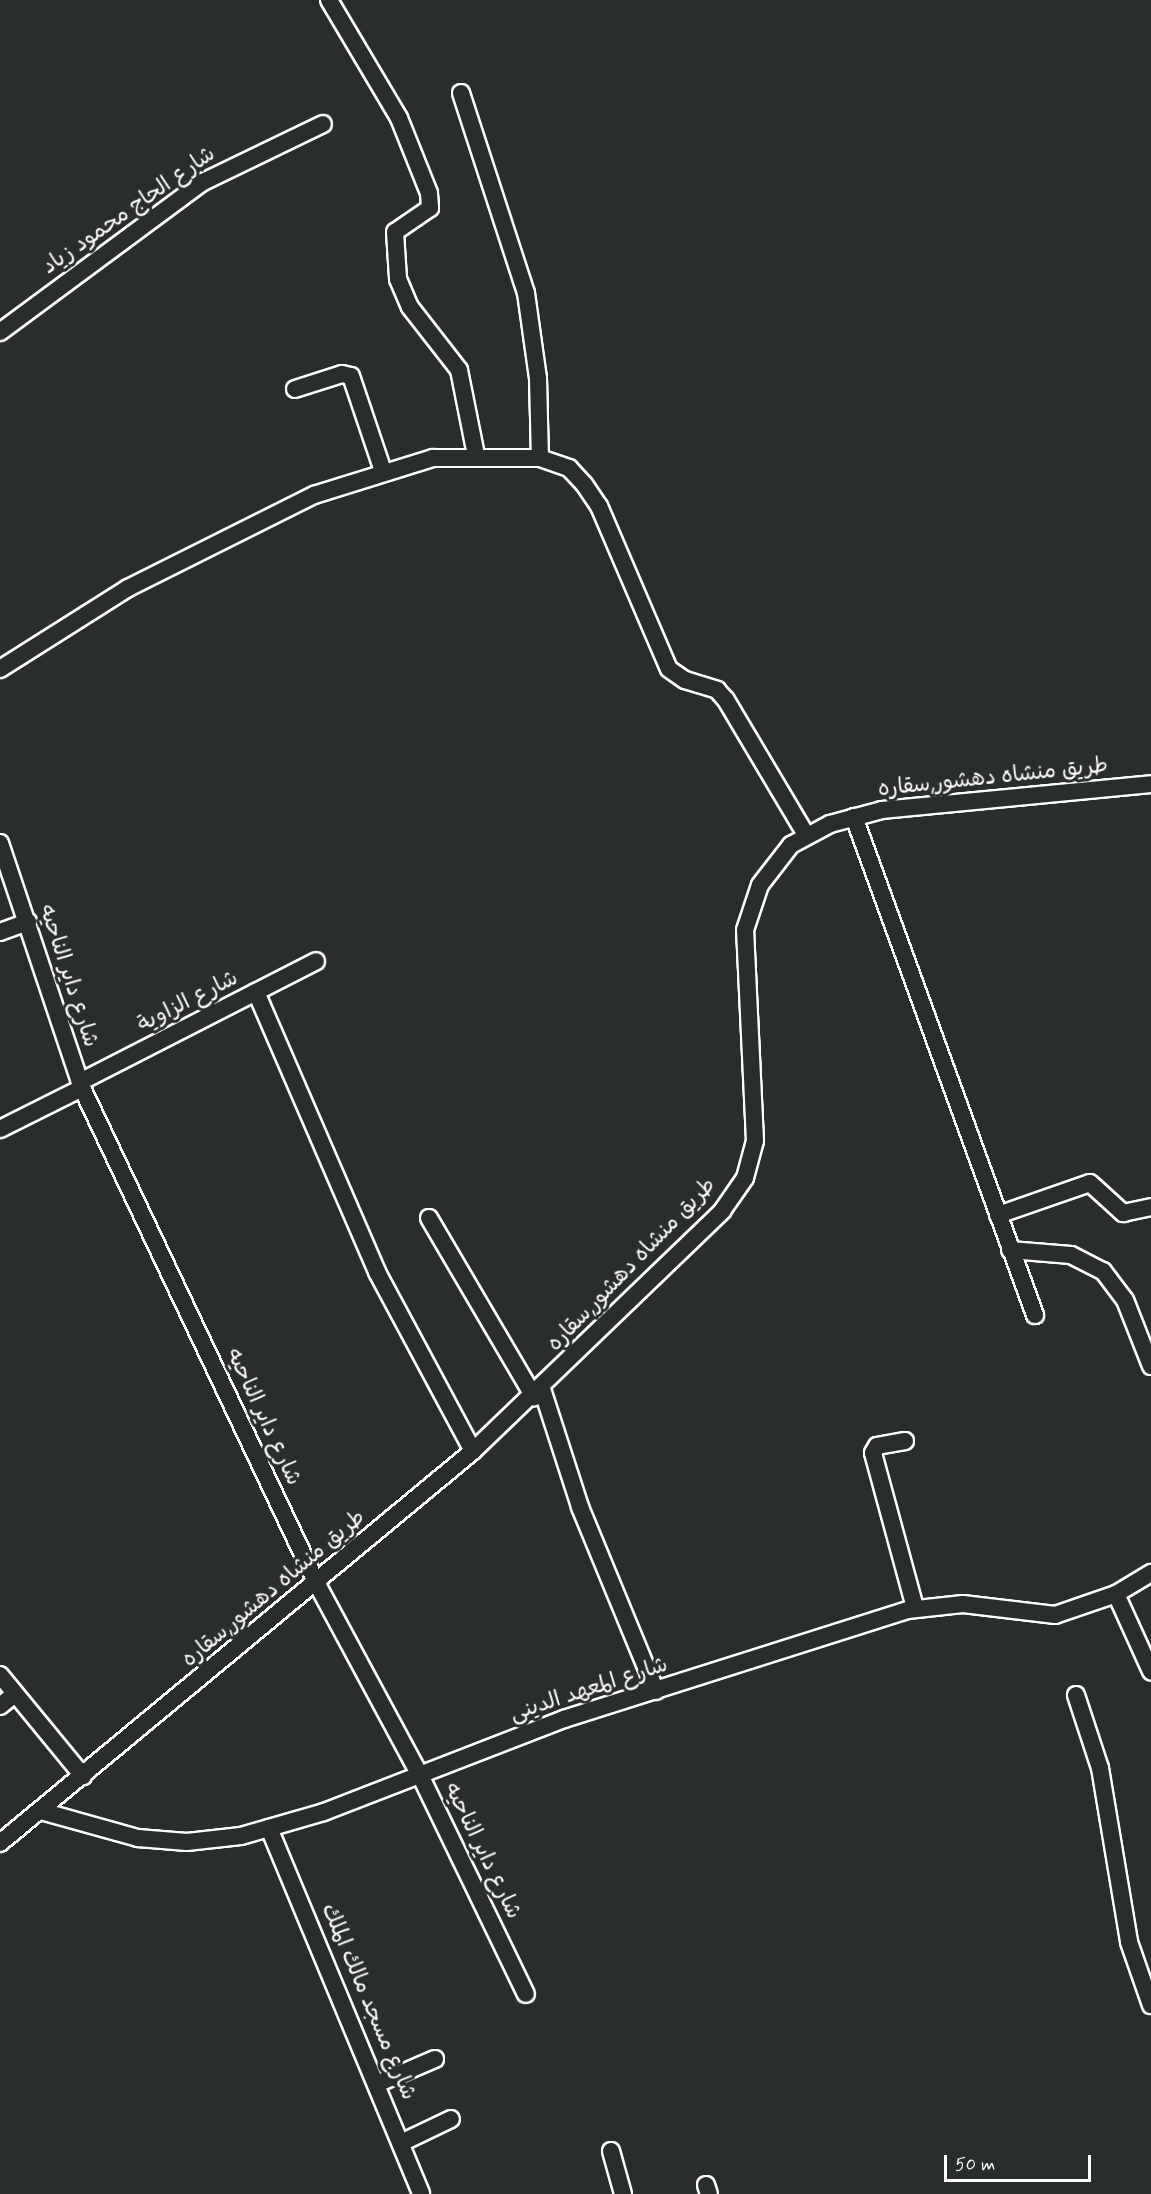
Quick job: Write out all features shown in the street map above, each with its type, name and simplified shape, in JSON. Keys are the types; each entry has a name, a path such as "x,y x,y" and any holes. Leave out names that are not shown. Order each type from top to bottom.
{"street":[{"path":"329,0 399,118 429,193 430,208 395,232 398,279 410,307 459,370 476,454"},
{"path":"461,93 526,292 538,378 540,458"},
{"name":"شارع الحاج محمود زياد","path":"0,332 203,182 323,124"},
{"path":"295,389 342,374 351,376 383,471"},
{"path":"0,669 157,572 294,503 383,471 476,454 540,458 569,468 584,484 599,507 669,669 685,680 717,690 726,700 806,835"},
{"name":"طريق منشاه دهشور,سقاره","path":"0,1843 317,1584 473,1451 538,1393 722,1211 745,1178 755,1142 745,930 760,885 806,835 854,817 907,806 1151,784"},
{"path":"854,817 1035,1315"},
{"name":"شارع داير الناحيه","path":"0,843 81,1085 317,1584 420,1774 526,1994"},
{"path":"0,932 28,922"},
{"name":"شارع الزاوية","path":"0,1129 316,961"},
{"path":"256,992 377,1272 473,1451"},
{"path":"998,1215 1090,1184 1123,1213 1151,1207"},
{"path":"429,1218 538,1393 580,1507 656,1691"},
{"path":"1010,1250 1071,1256 1104,1271 1125,1300 1151,1366"},
{"path":"905,1441 877,1446 873,1453 915,1608"},
{"name":"شارع المعهد الدينى","path":"41,1810 138,1838 214,1840 270,1828 656,1691 915,1608 963,1604 1055,1615 1116,1594 1151,1573"},
{"path":"1116,1594 1151,1671"},
{"path":"0,1675 83,1776"},
{"path":"0,1706 15,1694"},
{"path":"1076,1695 1100,1768 1129,1942 1151,2005"},
{"name":"شارع مسجد مالك الملك","path":"270,1828 379,2083 403,2142 420,2194"},
{"path":"379,2083 435,2059"},
{"path":"403,2142 451,2119"},
{"path":"610,2151 623,2194"}]}
